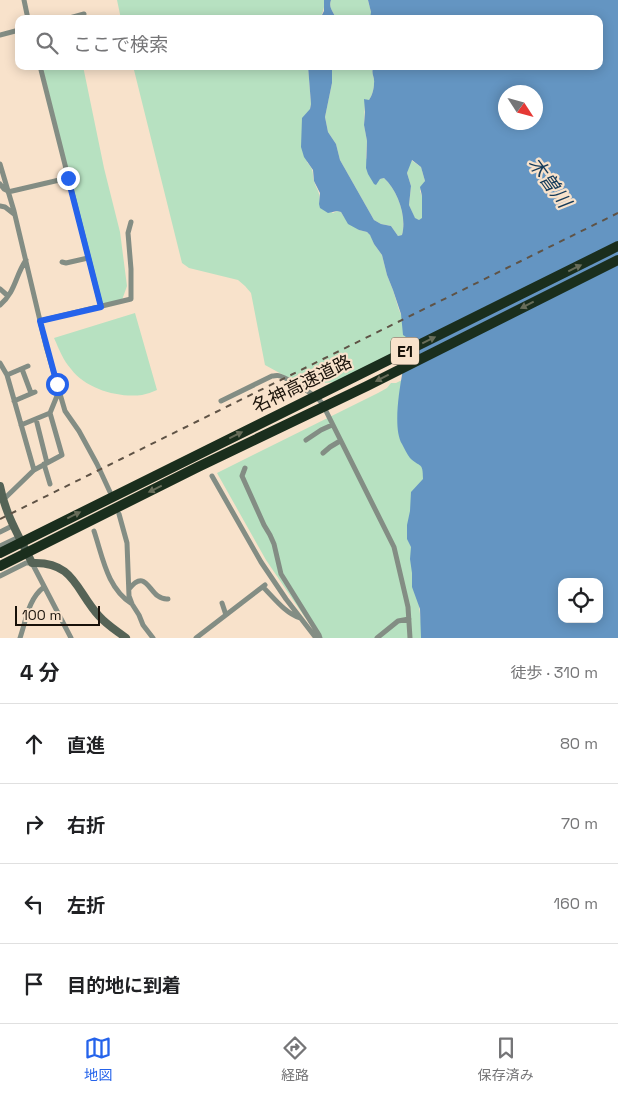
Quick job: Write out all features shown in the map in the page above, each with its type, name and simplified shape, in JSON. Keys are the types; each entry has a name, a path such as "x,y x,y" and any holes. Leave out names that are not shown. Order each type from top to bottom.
{"highway":[{"name":"名神高速道路","path":"0,553 618,246"},
{"name":"名神高速道路","path":"0,566 198,467 376,382 618,260"}],"main road":[{"path":"0,486 3,500 32,563 57,567 67,572 77,583 98,615 126,638"}],"street":[{"path":"24,0 27,15"},
{"path":"0,35 15,31"},
{"path":"41,70 101,307"},
{"path":"0,167 26,260 46,346 65,411 79,431 110,492"},
{"path":"8,192 68,178"},
{"path":"0,184 8,192"},
{"path":"0,206 14,214"},
{"path":"40,321 131,299 128,233 131,222"},
{"path":"62,262 66,263 88,258"},
{"path":"0,305 14,287 21,267 26,260"},
{"path":"0,289 8,296"},
{"path":"0,363 7,375 34,470"},
{"path":"7,375 28,366"},
{"path":"14,401 33,392 22,369"},
{"path":"221,401 272,376 278,376 318,398 322,403 394,547 408,608 410,638"},
{"path":"21,425 50,412 59,392"},
{"path":"3,500 34,470 62,455 50,412"},
{"path":"36,419 50,484"},
{"path":"306,440 332,425"},
{"path":"323,453 330,446 340,441"},
{"path":"245,468 242,476 274,544 280,574 320,634 320,638"},
{"path":"212,476 261,562 316,638"},
{"path":"119,514 127,543 129,596 142,625 153,638"},
{"path":"0,531 14,526"},
{"path":"94,531 108,576 126,600 132,604"},
{"path":"0,546 19,537"},
{"path":"0,576 26,563 32,563 71,638"},
{"path":"129,589 133,584 143,581 148,584 158,597 168,599"},
{"path":"196,638 264,586 286,610 300,618"},
{"path":"20,638 27,611 44,587"},
{"path":"222,603 226,615"},
{"path":"377,638 398,621 409,619"}],"green space":[{"path":"117,0 324,0 322,15 120,15"},
{"path":"331,0 368,0 371,15 334,15 330,3"},
{"path":"43,70 84,70 104,168 120,232 127,286 122,300 102,305"},
{"path":"134,70 308,70 311,104 307,162 312,169 319,194 319,204 333,213 341,212 359,230 367,232 371,236 382,255 399,310 413,343 338,382 308,384 285,376 265,365 251,293 245,286 238,280 189,268 182,263"},
{"path":"332,70 372,70 373,92 369,100 365,99 366,158 378,180 384,178 397,197 402,212 402,235 398,236 391,226 374,220 340,160 336,144 328,132 325,117 332,83"},
{"path":"411,160 421,167 425,181 420,191 422,196 422,219 419,220 415,219 409,205 411,186 407,173"},
{"path":"135,313 157,390 142,395 123,395 103,391 77,376 61,354 54,338"},
{"path":"406,378 428,467 418,598 423,638 321,638 266,560 217,473 378,393 387,388 391,383 396,383"}],"water":[{"path":"324,0 331,0 331,8 334,15 322,15"},
{"name":"木曽川","path":"368,0 618,0 618,638 421,638 420,609 412,587 411,547 407,539 407,525 411,492 423,479 423,473 422,467 410,458 402,444 399,437 397,420 402,375 413,344 410,339 403,335 401,314 382,255 370,235 348,224 341,212 328,213 320,208 320,193 314,181 313,170 304,157 301,147 302,118 310,109 311,104 308,70 332,70 332,83 325,117 328,132 336,144 340,160 374,220 391,226 398,236 402,235 403,220 397,197 384,178 380,179 376,185 374,184 366,168 367,141 364,125 364,99 369,100 373,92 372,70 603,70 603,15 371,15","holes":["412,160 421,167 425,181 420,187 422,218 419,220 415,218 409,205 411,186 407,173"]}],"railway":[{"path":"0,519 618,213"}],"route":[{"path":"57,384 40,321 101,307 68,178"}]}
